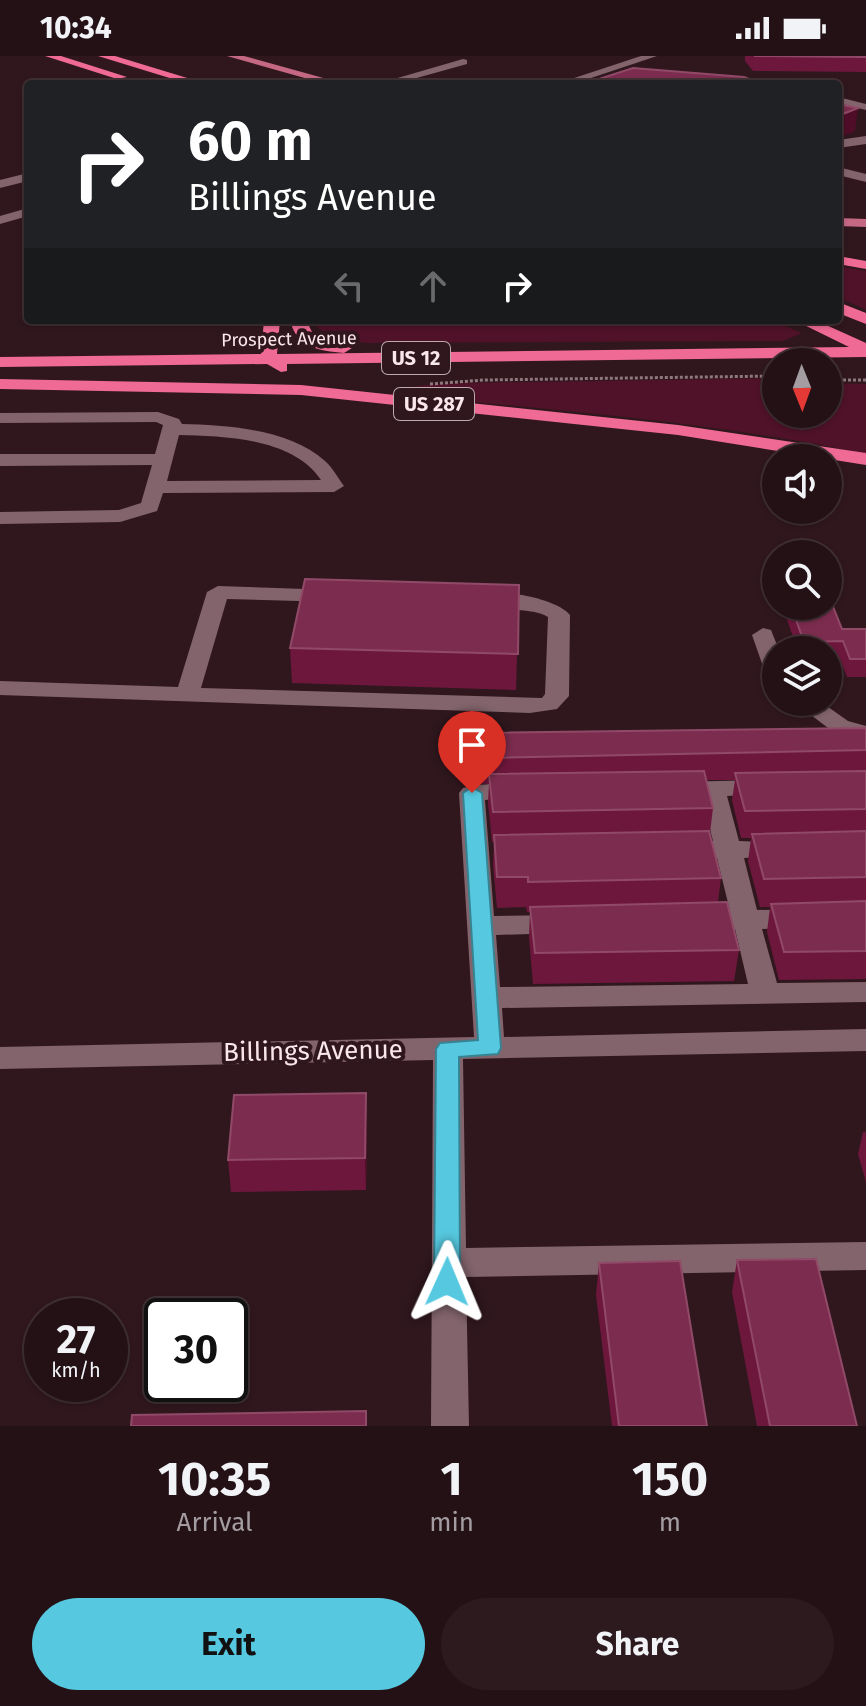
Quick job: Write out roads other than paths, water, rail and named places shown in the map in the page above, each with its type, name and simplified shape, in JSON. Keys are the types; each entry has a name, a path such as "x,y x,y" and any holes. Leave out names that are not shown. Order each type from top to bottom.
{"highway":[{"path":"50,56 120,80"},
{"path":"103,56 187,80"},
{"path":"842,261 866,265"},
{"path":"842,309 866,319"},
{"path":"272,324 270,359 276,365 323,374"},
{"path":"299,324 301,332 309,340 342,348 572,348 710,354"},
{"path":"811,324 866,350"},
{"name":"Prospect Avenue","path":"0,362 866,350"},
{"path":"842,367 866,367"},
{"name":"Prospect Avenue","path":"0,378 762,368"},
{"name":"US 287","path":"0,384 221,386 325,392 678,430 866,459"}],"main road":[{"path":"232,56 324,80"},
{"path":"842,222 866,223"}],"street":[{"path":"575,80 652,56"},
{"path":"398,80 463,62"},
{"path":"427,72 446,79"},
{"path":"842,101 866,107"},
{"path":"842,143 866,140"},
{"path":"8,167 24,167"},
{"path":"842,172 866,178"},
{"path":"0,184 24,178"},
{"path":"0,220 24,213"},
{"path":"0,419 158,417 173,423 150,507 128,515 0,518"},
{"path":"156,487 334,486 317,463 279,443 210,430 171,429"},
{"path":"1,462 163,459"},
{"path":"188,692 218,592 357,596"},
{"path":"0,688 530,706 549,704 557,696 559,615 547,606 528,602 466,600"},
{"path":"826,716 840,726 866,734"},
{"path":"653,790 790,788"},
{"path":"713,789 765,994"},
{"path":"490,1048 472,793 548,792"},
{"path":"665,851 804,848"},
{"path":"476,854 508,853"},
{"path":"668,922 866,917"},
{"path":"481,926 590,924"},
{"path":"486,998 866,992"},
{"name":"Billings Avenue","path":"0,1058 866,1040"},
{"path":"448,1049 450,1426"},
{"path":"447,1263 866,1256"}]}
